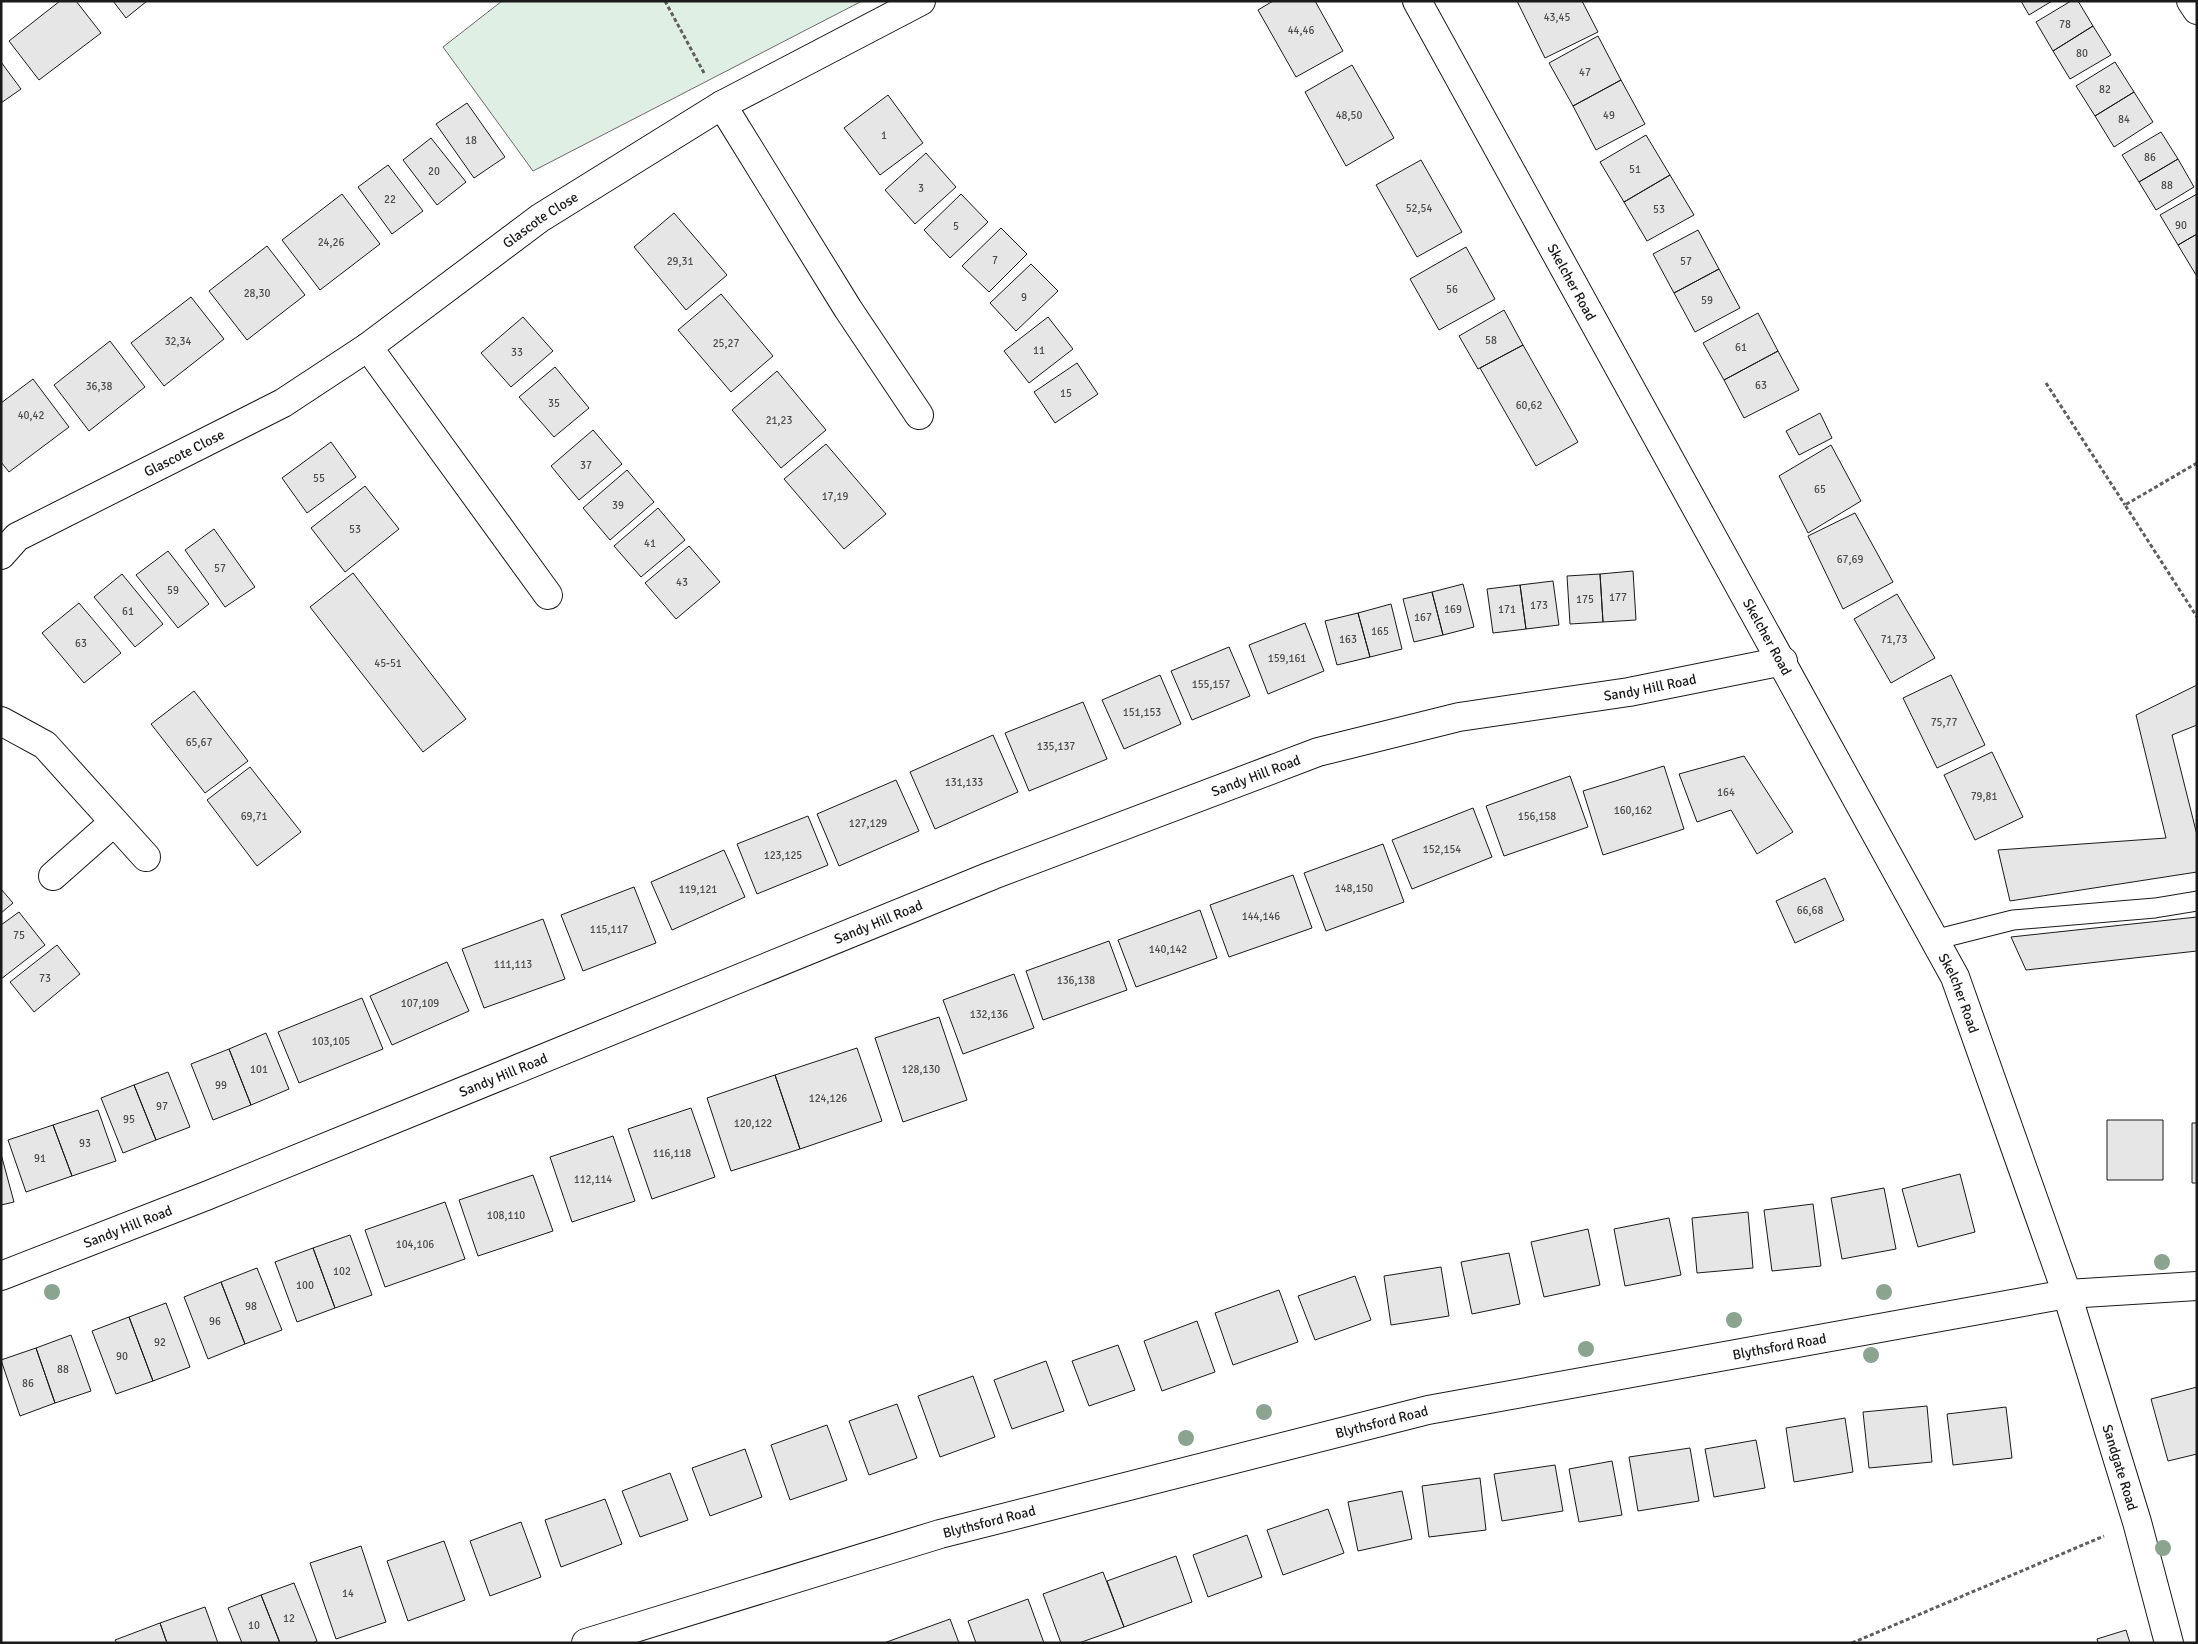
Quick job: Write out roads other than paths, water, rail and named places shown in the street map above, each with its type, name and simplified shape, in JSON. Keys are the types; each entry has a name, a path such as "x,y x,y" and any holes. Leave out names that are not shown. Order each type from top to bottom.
{"street":[{"name":"Glascote Close","path":"1,555 17,538 283,403 368,347 540,218 722,105 921,1"},
{"name":"Skelcher Road","path":"1417,1 1783,661 1955,977 2067,1294"},
{"path":"2191,1 2197,10"},
{"path":"722,105 848,309 919,416"},
{"path":"368,347 548,595"},
{"name":"Sandy Hill Road","path":"1,1276 206,1196 984,879 1318,752 1459,717 1629,692 1783,661"},
{"path":"1,721 44,745 146,858"},
{"path":"53,876 114,822"},
{"name":"Blythsford Road","path":"586,1643 940,1534 1428,1410 2067,1294 2197,1286"},
{"name":"Sandgate Road","path":"2067,1294 2137,1522 2169,1643"}],"lane":[{"path":"1934,940 2014,920 2155,908 2197,901"}]}
